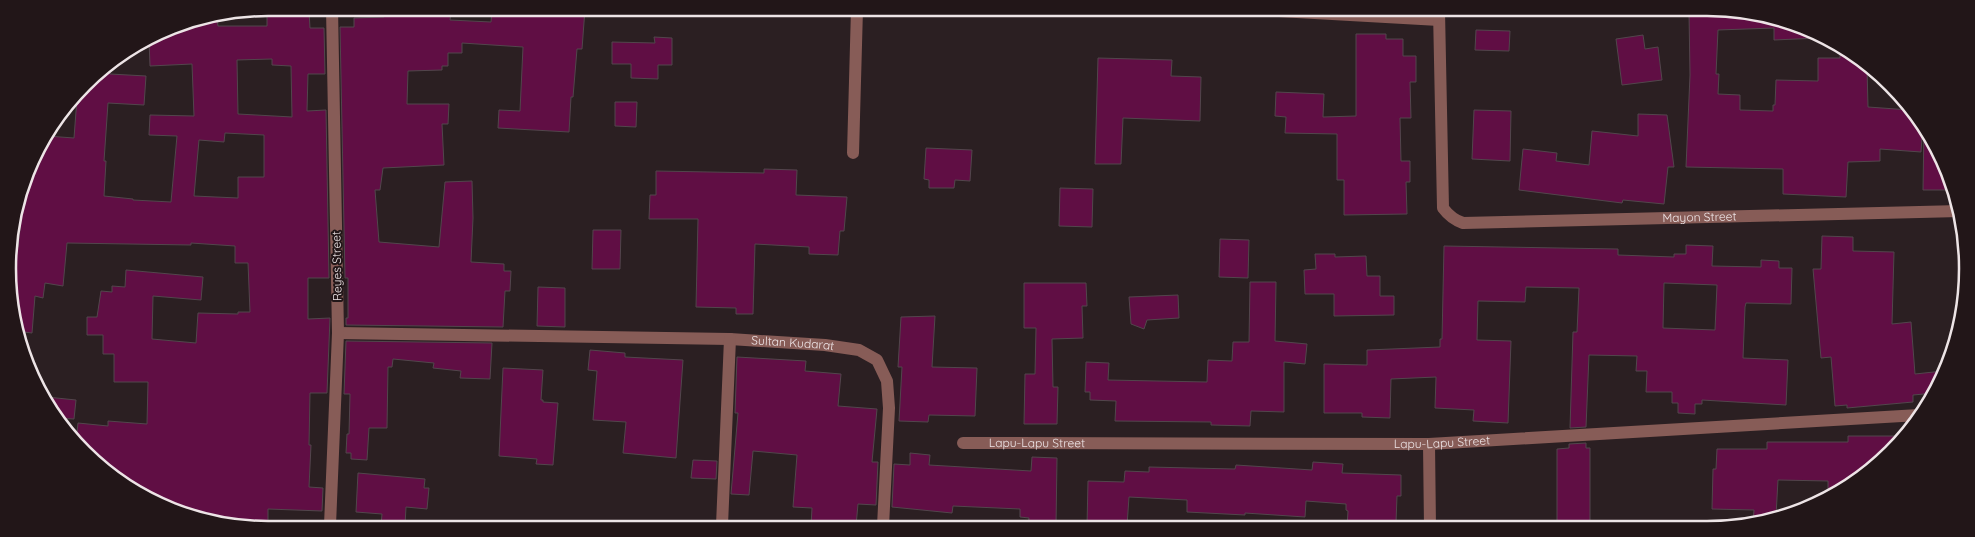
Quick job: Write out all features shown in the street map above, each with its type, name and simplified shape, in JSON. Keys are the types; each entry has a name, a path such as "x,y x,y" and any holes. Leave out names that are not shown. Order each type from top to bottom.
{"street":[{"name":"Reyes Street","path":"330,521 338,333 332,16"},
{"path":"853,153 857,16"},
{"name":"Mayon Street","path":"1439,16 1443,208 1449,216 1464,223 1952,211"},
{"name":"Sultan Kudarat","path":"338,333 730,339 825,345 859,350 877,360 887,381 889,408 883,521"},
{"path":"722,521 730,339"},
{"name":"Lapu-Lapu Street","path":"963,443 1429,444 1912,415"},
{"path":"1429,444 1430,521"}],"building":[{"path":"267,16 309,16 310,28 324,28 325,74 308,74 307,111 326,110 329,278 308,278 308,319 330,318 327,393 310,393 309,445 311,445 309,487 323,488 322,511 268,509 268,521 219,516 172,502 142,487 115,469 77,433 78,423 108,426 108,421 147,424 148,382 114,382 114,354 103,354 103,335 87,335 87,317 97,317 101,291 112,292 112,286 125,287 126,270 203,277 201,300 153,296 152,339 196,343 198,313 238,314 238,312 250,312 248,263 235,263 235,246 191,243 191,245 67,243 63,286 45,283 43,298 35,296 32,333 25,332 21,318 16,268 21,218 35,172 54,136 74,138 76,105 90,90 110,72 110,74 146,76 144,105 108,103 104,161 106,161 104,196 171,202 177,136 149,135 150,115 194,116 192,64 150,66 149,46 172,35 217,21 218,26 267,26","holes":["272,59 272,65 291,66 292,117 238,114 237,60","225,133 264,135 264,177 238,177 238,198 194,196 199,140 224,142"]},
{"path":"385,16 450,16 450,20 491,22 491,16 584,16 582,49 577,49 569,132 498,128 499,110 520,111 523,47 462,43 462,53 448,53 448,66 442,66 442,70 408,71 407,104 449,104 448,124 442,124 444,165 383,168 380,190 375,190 379,242 439,247 445,182 472,181 471,262 504,264 504,271 511,271 510,291 505,291 503,327 346,325 346,318 348,318 348,278 345,278 340,27 354,27 354,18"},
{"path":"1689,16 1739,18 1772,25 1803,35 1810,38 1774,40 1774,28 1718,30 1716,74 1719,74 1718,94 1740,95 1740,110 1773,111 1776,80 1818,81 1818,58 1840,58 1840,54 1867,74 1868,107 1902,109 1907,115 1922,137 1921,152 1880,149 1880,161 1848,162 1846,197 1783,194 1783,169 1686,167 1690,75"},
{"path":"1476,30 1510,31 1509,51 1475,50"},
{"path":"1356,34 1386,34 1386,39 1403,39 1403,56 1416,56 1416,82 1410,82 1411,118 1400,118 1401,161 1410,161 1410,182 1406,182 1407,214 1344,215 1344,180 1337,180 1337,134 1285,133 1286,117 1275,116 1276,92 1324,94 1323,117 1356,116"},
{"path":"1643,35 1645,49 1658,47 1662,80 1622,85 1616,39"},
{"path":"654,37 672,38 672,65 658,65 658,79 631,78 631,64 612,64 612,42 655,43"},
{"path":"1098,58 1172,60 1171,76 1201,77 1200,121 1123,118 1121,164 1095,164"},
{"path":"615,102 637,102 636,127 615,126"},
{"path":"1474,110 1511,111 1510,161 1472,159"},
{"path":"1638,114 1667,115 1674,167 1668,167 1664,204 1623,200 1622,203 1519,190 1523,149 1557,153 1556,161 1589,165 1592,131 1638,136"},
{"path":"1924,140 1940,172 1946,190 1923,190"},
{"path":"926,148 972,150 970,181 955,180 954,188 929,188 929,180 924,179"},
{"path":"764,169 797,170 796,195 847,197 844,231 840,231 838,255 809,254 809,247 755,244 753,314 736,314 736,308 696,307 698,219 649,219 650,195 656,195 656,171 764,173"},
{"path":"1060,188 1093,189 1092,227 1059,226"},
{"path":"593,230 621,230 620,269 592,269"},
{"path":"1822,236 1853,237 1853,251 1894,252 1892,324 1911,322 1915,374 1937,372 1926,394 1913,395 1913,402 1847,408 1847,405 1835,406 1831,357 1821,358 1813,269 1821,269"},
{"path":"1220,239 1249,240 1248,278 1219,277"},
{"path":"1686,245 1713,246 1712,266 1761,267 1761,260 1779,261 1779,268 1792,268 1791,304 1746,303 1745,307 1743,358 1788,360 1786,405 1702,400 1702,404 1695,404 1695,414 1678,413 1678,403 1672,403 1672,392 1646,392 1647,371 1636,371 1637,356 1589,355 1586,427 1570,428 1573,332 1577,332 1579,288 1526,287 1525,302 1478,301 1477,340 1511,341 1508,423 1473,421 1474,410 1435,408 1436,377 1391,379 1390,418 1362,417 1362,413 1324,413 1324,364 1367,365 1367,350 1440,347 1440,339 1442,339 1444,246 1618,249 1618,255 1674,257 1674,254 1686,254","holes":["1664,283 1717,285 1715,330 1663,328"]},
{"path":"1315,254 1335,254 1335,257 1366,256 1367,276 1380,276 1380,296 1394,296 1394,315 1334,316 1334,294 1305,294 1304,270 1316,269"},
{"path":"1250,282 1276,282 1275,341 1307,344 1305,364 1284,362 1284,412 1251,411 1250,426 1211,425 1211,422 1115,421 1116,401 1090,400 1090,392 1085,392 1086,362 1109,363 1108,380 1207,382 1208,360 1232,361 1233,342 1249,342"},
{"path":"1024,283 1086,283 1087,306 1082,306 1083,338 1052,339 1053,387 1058,387 1057,424 1024,424 1025,374 1035,374 1036,328 1024,328"},
{"path":"538,287 565,288 565,327 537,326"},
{"path":"1178,295 1179,318 1147,320 1144,329 1131,324 1129,297"},
{"path":"935,316 932,367 977,368 975,416 929,415 928,422 899,421 902,367 898,367 901,317"},
{"path":"346,341 492,343 490,379 460,378 461,371 433,368 434,363 393,359 392,367 388,367 387,428 369,428 367,460 351,459 351,453 346,453 347,434 349,434 350,394 344,394"},
{"path":"590,350 625,353 625,357 683,360 676,458 623,453 626,422 593,420 597,371 588,370"},
{"path":"737,357 806,361 805,371 841,374 838,406 877,409 872,462 878,462 876,505 858,504 856,521 811,521 812,508 793,507 797,455 753,451 749,495 731,494 738,413 735,413"},
{"path":"503,368 543,370 541,400 543,402 558,403 553,465 536,464 537,459 499,456"},
{"path":"52,397 76,400 74,419 66,419"},
{"path":"1848,436 1895,436 1860,469 1828,490 1828,481 1778,480 1776,511 1754,516 1754,510 1712,509 1713,469 1716,469 1717,449 1767,449 1767,442 1848,442"},
{"path":"1586,443 1586,448 1590,448 1590,521 1557,521 1557,449 1569,448 1569,444"},
{"path":"910,453 930,455 929,465 1031,471 1032,457 1057,458 1056,521 1029,521 1029,518 1020,517 1020,509 953,506 952,513 892,507 894,464 910,465"},
{"path":"693,460 717,461 716,479 691,478"},
{"path":"1313,462 1343,464 1342,473 1401,475 1401,496 1397,496 1396,521 1347,521 1346,504 1306,501 1305,517 1187,512 1187,500 1129,497 1127,521 1087,521 1088,481 1124,482 1125,471 1149,472 1149,467 1235,469 1236,465 1312,470"},
{"path":"358,473 425,479 424,488 429,488 427,509 406,507 405,521 381,521 382,514 356,512"}]}
